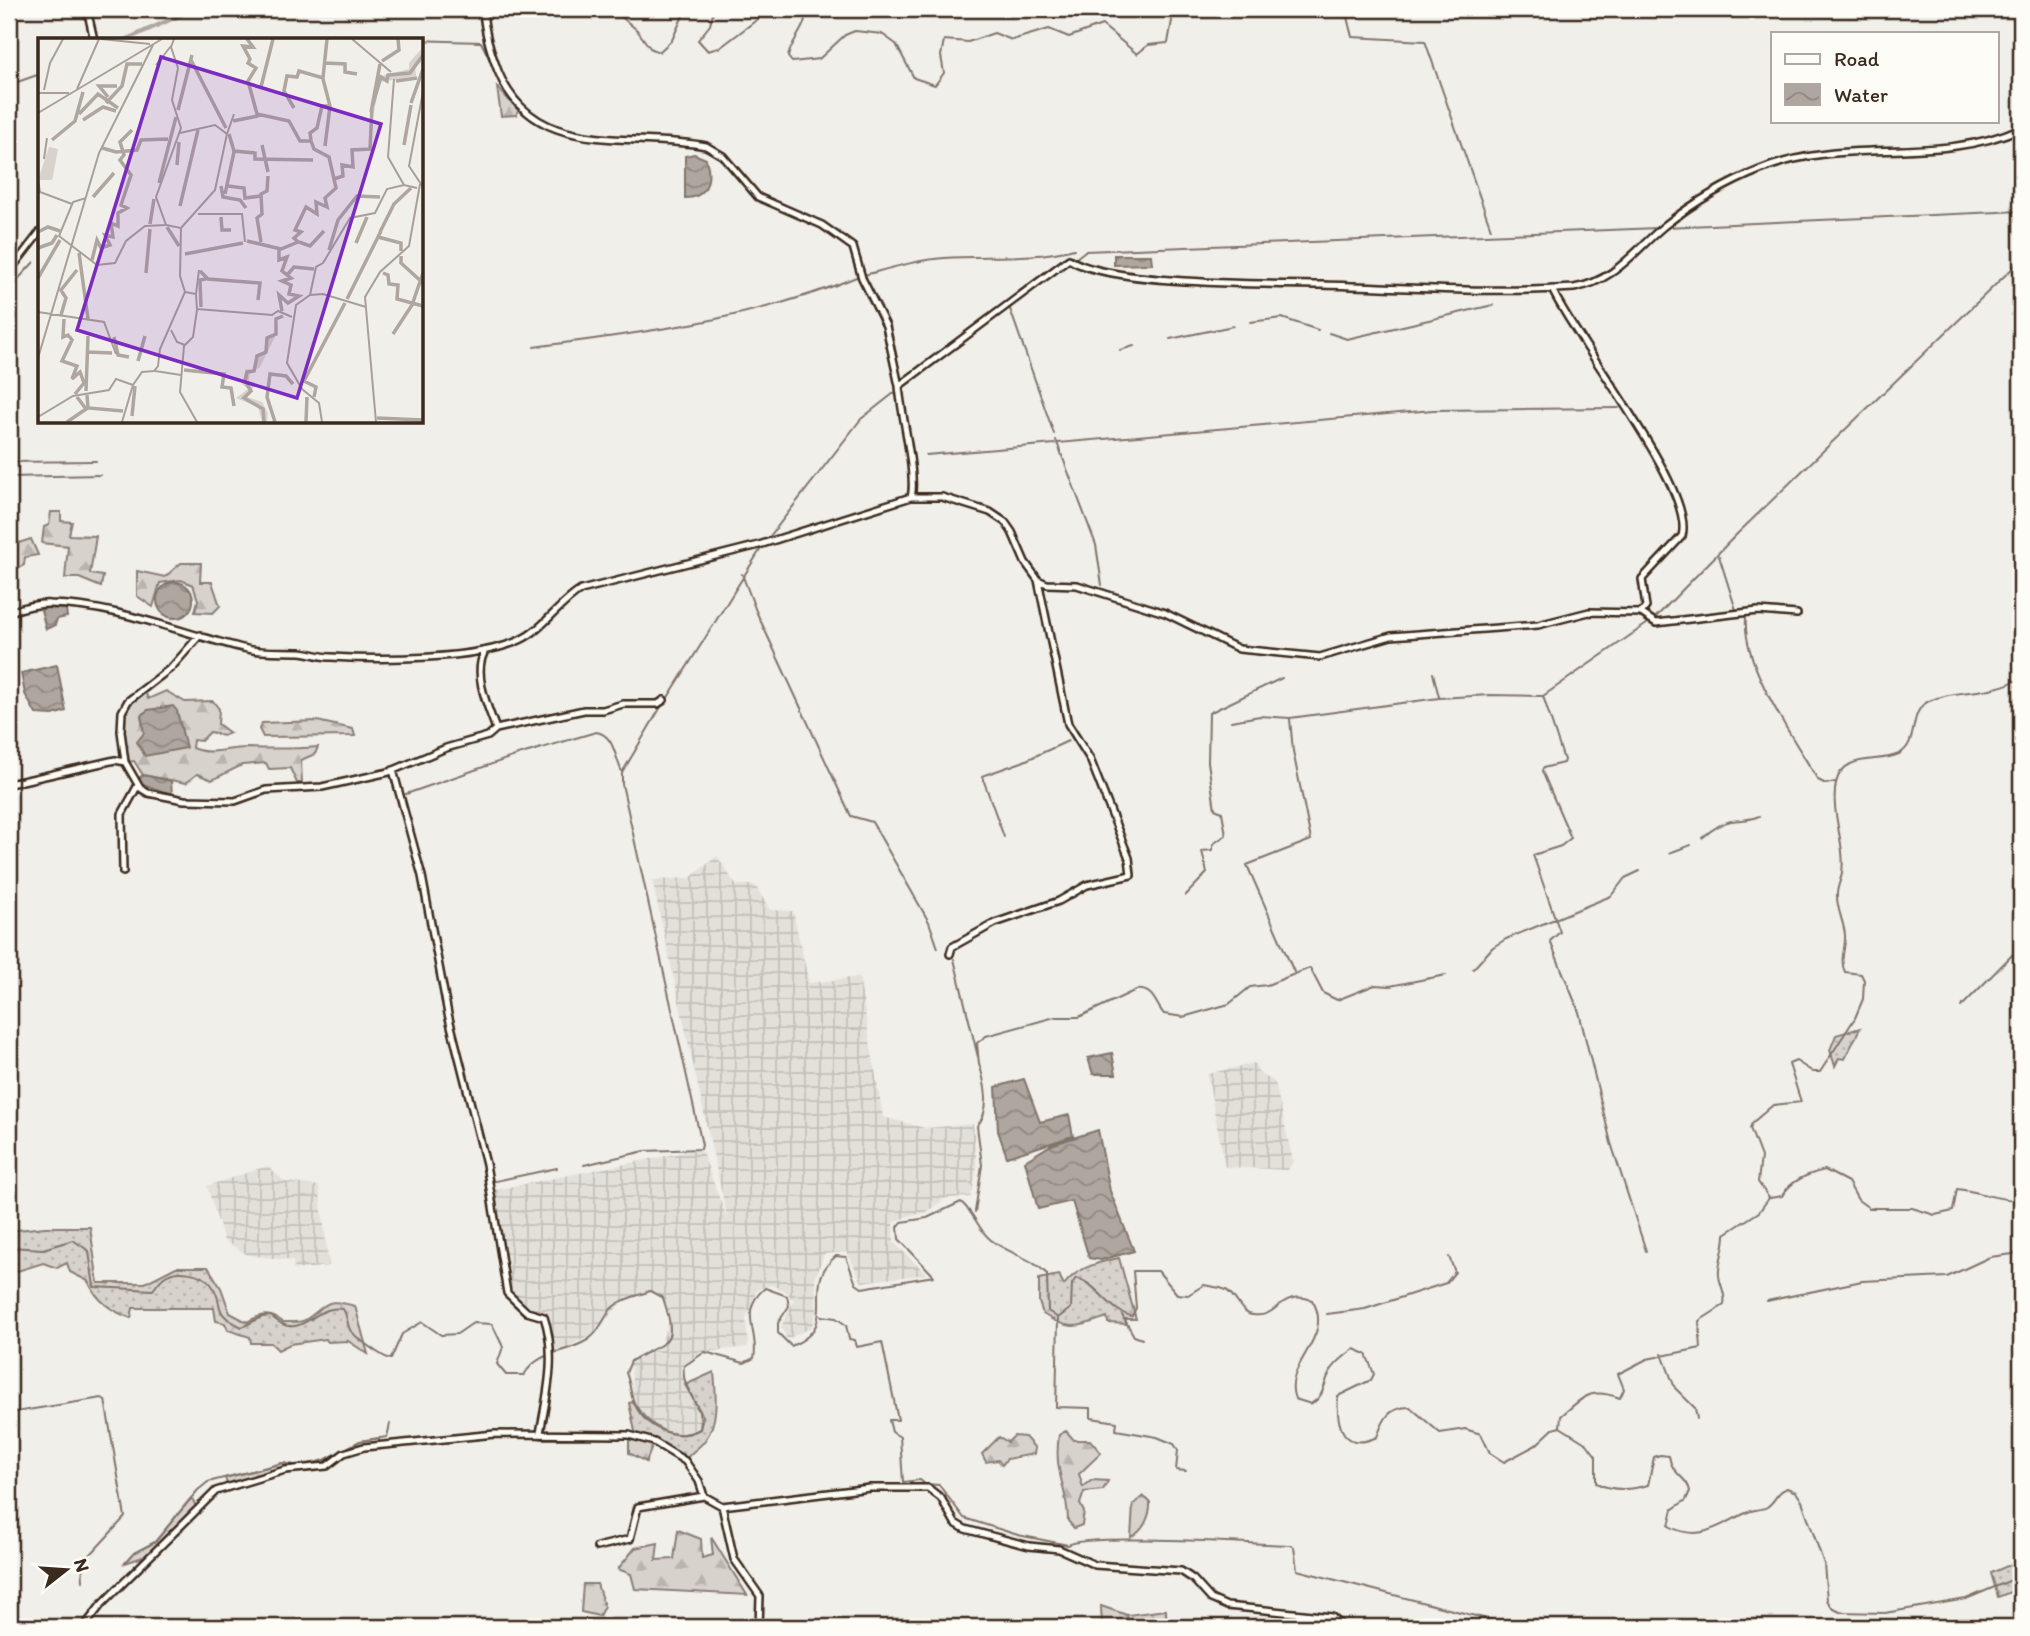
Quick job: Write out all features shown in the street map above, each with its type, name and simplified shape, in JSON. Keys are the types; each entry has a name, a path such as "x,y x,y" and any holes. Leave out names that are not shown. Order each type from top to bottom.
{"street":[{"path":"88,9 94,38"},
{"path":"483,9 485,31 503,84 515,102 536,122 572,133 706,146 723,156 758,197 822,225 853,247 862,278 886,326 915,483 911,497"},
{"path":"899,386 1069,259 1080,267 1156,279 1402,289 1552,289 1601,281 1664,226 1743,178 1779,163 1822,154 1942,150 2021,128"},
{"path":"9,272 38,235"},
{"path":"1552,289 1584,346 1657,458 1683,513 1682,536 1642,579 1646,607 1642,614"},
{"path":"9,611 49,604 76,607 249,649 330,657 432,657 473,651 484,653 520,640 537,630 566,600 581,590 759,545 911,497 942,497 990,512 1005,522 1025,562 1038,580 1068,724 1090,759 1129,858 1131,875 1087,885 1059,901 995,923 952,947 950,954"},
{"path":"1038,580 1047,584 1077,585 1165,612 1239,649 1308,658 1391,636 1538,625 1589,612 1642,614 1656,623 1758,611 1797,614"},
{"path":"200,635 172,667 128,701 122,712 121,731 125,762 138,785 148,793 184,800 235,801 266,790 322,787 393,770 435,752 488,736 496,729 584,710 603,710 623,704 659,704 664,700"},
{"path":"484,653 480,662 484,696 496,729"},
{"path":"9,784 93,764 116,760 125,762"},
{"path":"393,770 422,876 448,1014 485,1164 508,1293 527,1312 544,1317 551,1347 540,1433"},
{"path":"123,872 121,814 138,785"},
{"path":"84,1627 101,1605 216,1491 285,1470 327,1466 354,1449 383,1443 422,1444 495,1434 540,1433 629,1434 654,1442 669,1449 692,1469 704,1496 722,1506 870,1488 928,1488 941,1498 955,1523 965,1529 1029,1546 1059,1549 1095,1565 1181,1571 1193,1578 1210,1599 1227,1606 1332,1617 1343,1627"},
{"path":"597,1547 630,1539 638,1507 704,1496"},
{"path":"722,1506 734,1559 760,1596 759,1627"}],"shaded area":[{"path":"717,856 736,885 755,885 770,910 793,911 809,983 859,977 883,1117 925,1128 973,1124 977,1167 971,1197 946,1198 925,1213 908,1216 893,1223 894,1243 927,1274 862,1282 847,1252 824,1254 815,1279 817,1311 811,1328 787,1339 781,1327 794,1300 784,1290 771,1285 757,1290 746,1318 748,1347 706,1352 684,1366 685,1385 703,1416 700,1429 682,1436 664,1431 645,1420 633,1402 631,1361 659,1349 670,1318 663,1298 650,1291 624,1300 592,1335 551,1355 544,1317 507,1293 489,1191 701,1149 728,1221 652,880 690,878"},
{"path":"1255,1063 1259,1073 1275,1082 1293,1161 1288,1170 1225,1167 1207,1074"},
{"path":"267,1166 285,1182 319,1186 329,1266 294,1270 293,1261 248,1255 224,1241 207,1186"}],"green space":[{"path":"497,87 518,110 516,115 501,116"},
{"path":"51,512 61,512 61,521 72,522 69,535 96,536 90,574 103,576 101,587 79,578 65,578 68,546 42,543 44,527 49,525"},
{"path":"31,539 38,555 25,557 24,565 14,570 16,577 9,578 9,546"},
{"path":"181,563 201,563 200,582 212,582 220,606 213,613 195,612 198,600 193,585 181,580 160,583 153,607 137,596 137,571 165,577"},
{"path":"144,688 148,699 166,691 185,702 213,701 219,709 218,724 230,733 223,736 210,732 201,741 193,740 192,748 212,752 246,748 318,747 315,754 301,760 302,783 297,783 290,768 269,769 266,763 242,765 212,780 197,774 186,783 143,775 134,761 125,762 122,730 129,705"},
{"path":"317,721 353,729 355,736 263,737 259,729 262,723"},
{"path":"1860,1028 1845,1059 1839,1058 1835,1066 1830,1050 1836,1035"},
{"path":"45,1227 90,1227 98,1283 145,1283 176,1267 208,1267 221,1288 230,1313 247,1322 265,1315 283,1322 300,1322 327,1304 337,1302 355,1306 368,1354 348,1341 328,1342 326,1339 290,1344 278,1350 271,1343 251,1343 250,1337 228,1330 225,1323 216,1321 214,1308 133,1308 131,1318 105,1304 88,1281 70,1272 67,1263 57,1268 43,1263 14,1272 12,1311 9,1313 9,1231"},
{"path":"1119,1258 1136,1319 1125,1319 1127,1324 1108,1323 1107,1317 1074,1326 1052,1320 1043,1314 1039,1302 1039,1279 1059,1275 1064,1285 1081,1270"},
{"path":"714,1372 716,1408 713,1425 703,1443 685,1461 636,1436 629,1403 633,1402 653,1425 662,1430 680,1434 700,1429 703,1416 685,1385"},
{"path":"1066,1431 1074,1440 1090,1440 1101,1453 1079,1474 1083,1487 1092,1480 1108,1481 1103,1490 1084,1492 1080,1504 1084,1512 1082,1525 1074,1528 1068,1521 1058,1460 1059,1435"},
{"path":"629,1435 654,1442 646,1462 629,1453"},
{"path":"1014,1436 1025,1437 1035,1448 1034,1454 1007,1459 1002,1465 998,1460 986,1462 982,1454 999,1437 1008,1442"},
{"path":"379,1438 379,1444 354,1449 327,1466 285,1470 228,1487 225,1478 283,1463 306,1465 325,1460 360,1441"},
{"path":"1143,1496 1150,1502 1149,1512 1143,1527 1131,1537 1133,1505"},
{"path":"191,1498 198,1509 152,1554 125,1563 134,1553 155,1542"},
{"path":"678,1530 701,1539 702,1558 713,1555 711,1537 747,1595 635,1589 631,1574 618,1569 635,1548 658,1543 656,1560 674,1559"},
{"path":"2021,1560 2021,1588 1998,1597 1991,1573"},
{"path":"583,1584 597,1584 604,1606 599,1616 581,1612"},
{"path":"1101,1606 1127,1615 1128,1627 1102,1627"},
{"path":"1166,1610 1167,1627 1128,1627 1127,1615"}],"water":[{"path":"694,154 706,159 708,180 699,195 685,198 685,156"},
{"path":"1114,255 1151,255 1152,264 1114,265"},
{"path":"175,582 188,587 193,600 188,613 175,618 162,613 157,600 162,587"},
{"path":"66,609 67,617 57,619 55,625 46,629 41,610"},
{"path":"57,665 66,711 53,715 36,714 25,694 21,673"},
{"path":"173,706 177,711 186,748 145,756 137,742 144,733 141,715 148,710"},
{"path":"143,775 171,781 172,795 143,784 139,778"},
{"path":"1112,1053 1116,1074 1093,1074 1088,1058"},
{"path":"1024,1079 1040,1122 1069,1115 1073,1136 1007,1157 998,1131 996,1087"},
{"path":"1098,1130 1110,1191 1134,1251 1101,1260 1089,1258 1072,1201 1038,1209 1025,1161 1051,1145"}],"waterway":[{"path":"129,38 194,9"},
{"path":"612,9 637,30 650,48 659,52 672,40 686,9"},
{"path":"714,9 710,25 698,40 708,51 721,47 771,9"},
{"path":"805,9 804,22 788,57 792,62 819,59 845,35 855,31 882,34 896,44 914,78 935,85 944,73 941,56 944,40 968,42 994,33 1012,40 1049,29 1069,37 1102,25 1137,54 1148,45 1168,43 1174,9"},
{"path":"1345,9 1352,37 1425,41 1491,229"},
{"path":"424,40 481,42 492,64"},
{"path":"9,85 38,75"},
{"path":"1666,227 2021,211"},
{"path":"1075,259 1085,251 1658,228"},
{"path":"864,275 934,259 1026,256 1074,249"},
{"path":"1655,618 1737,534 2021,260"},
{"path":"9,289 34,262"},
{"path":"901,388 1068,264"},
{"path":"534,347 658,330 739,314 780,304 859,276"},
{"path":"1329,333 1347,339 1493,305"},
{"path":"1010,309 1054,434"},
{"path":"1250,322 1282,318 1318,330"},
{"path":"1170,339 1233,326"},
{"path":"1120,350 1134,346"},
{"path":"767,540 861,419 894,393"},
{"path":"1058,443 1433,410 1619,408"},
{"path":"1056,440 1096,545 1102,585"},
{"path":"926,455 1055,444"},
{"path":"9,462 96,461"},
{"path":"9,477 100,475"},
{"path":"667,699 762,547"},
{"path":"1719,556 1736,610"},
{"path":"742,574 756,611 851,816 872,822 929,922 938,948"},
{"path":"1746,618 1752,658 1772,702 1818,780 1826,784 1835,782"},
{"path":"1646,1251 1611,1143 1579,1012 1550,941 1560,932 1533,855 1561,846 1571,838 1542,771 1543,768 1563,763 1564,760 1543,696 1651,621"},
{"path":"1433,673 1439,697"},
{"path":"1185,896 1207,873 1202,851 1213,850 1213,844 1226,835 1222,812 1215,809 1208,762 1209,713 1282,678"},
{"path":"1560,1427 1561,1416 1588,1396 1601,1394 1620,1398 1624,1389 1618,1374 1647,1359 1701,1348 1699,1321 1724,1305 1719,1274 1725,1234 1759,1212 1769,1198 1758,1182 1761,1157 1750,1128 1752,1123 1773,1105 1801,1102 1789,1064 1796,1061 1813,1072 1820,1072 1855,1018 1863,999 1864,980 1861,974 1845,972 1843,963 1845,935 1837,894 1843,862 1835,806 1836,783 1840,773 1853,763 1899,754 1909,742 1918,712 1929,701 1952,694 1986,690 2021,678"},
{"path":"1231,721 1260,716 1290,718 1439,698 1542,696"},
{"path":"584,1165 645,1151 701,1149 702,1145 622,784 622,773 662,705"},
{"path":"1290,719 1293,751 1311,840 1247,865 1294,972"},
{"path":"406,794 518,755 596,732 607,737 622,772"},
{"path":"1004,837 982,776 1022,762 1068,741"},
{"path":"1702,838 1723,824 1759,816"},
{"path":"1669,853 1691,845"},
{"path":"1473,969 1493,947 1506,939 1611,896 1625,878 1640,871"},
{"path":"1961,1007 2021,946"},
{"path":"954,959 978,1057"},
{"path":"979,1064 977,1043 986,1036 1055,1017 1079,1017 1136,990 1150,994 1164,1014 1183,1017 1229,1004 1250,987 1267,985 1310,968 1323,993 1337,1000 1375,985 1390,986 1446,975"},
{"path":"975,1212 982,1165 977,1126 986,1104 979,1063"},
{"path":"491,1182 557,1168"},
{"path":"1770,1198 1782,1196 1800,1178 1825,1170 1848,1182 1858,1200 1869,1208 1912,1208 1935,1215 1953,1211 1957,1189 2021,1200"},
{"path":"9,1247 43,1249 73,1240 89,1251 94,1287 153,1290 169,1274 195,1274 211,1284 225,1317 242,1327 262,1317 271,1316 282,1324 299,1325 323,1312 343,1309 350,1330 363,1342 391,1359 402,1334 422,1322 441,1335 457,1334 473,1323 492,1324 503,1347 497,1364 506,1375 524,1375 543,1357 584,1342 596,1332 611,1309 624,1300 650,1291 663,1298 670,1334 661,1345 631,1361 626,1373 633,1401 647,1421 663,1431 681,1434 700,1429 701,1420 686,1383 684,1366 705,1352 744,1363 754,1358 752,1305 765,1288 787,1296 789,1306 778,1323 778,1333 791,1346 807,1337 815,1327 819,1316 820,1280 825,1268 836,1256 846,1257 856,1284 862,1288 934,1276 899,1239 898,1227 902,1222 927,1218 961,1202 991,1240 1034,1263 1047,1274 1048,1311 1058,1318 1071,1308 1072,1284 1076,1278 1091,1286 1117,1309 1132,1316 1136,1308 1133,1271 1158,1271 1177,1294 1188,1295 1204,1285 1224,1289 1245,1312 1253,1315 1268,1313 1292,1298 1312,1300 1318,1314 1318,1327 1295,1374 1295,1399 1311,1404 1316,1401 1329,1374 1340,1360 1354,1349 1366,1354 1374,1374 1371,1380 1338,1396 1340,1425 1344,1433 1356,1441 1377,1437 1382,1424 1392,1411 1410,1407 1440,1433 1465,1429 1481,1434 1490,1453 1504,1462 1536,1445 1553,1429 1560,1427 1587,1444 1596,1456 1596,1483 1608,1487 1628,1489 1648,1485 1654,1457 1669,1456 1673,1468 1686,1482 1690,1491 1686,1500 1673,1509 1669,1526 1690,1533 1709,1530 1749,1512 1765,1508 1787,1488 1796,1492 1802,1501 1824,1564 1827,1600 1832,1608 1840,1612 1885,1613 1966,1599 2021,1576"},
{"path":"1767,1301 1862,1281 1947,1277 1990,1257 2021,1253"},
{"path":"1327,1314 1365,1309 1446,1283 1455,1272 1449,1257"},
{"path":"1122,1315 1134,1336 1142,1339"},
{"path":"821,1316 836,1318 846,1325 849,1339 855,1340 857,1347 882,1342 898,1420 889,1420 892,1432 900,1437 903,1482 920,1480 925,1484 939,1485 964,1518 1018,1535 1068,1545 1138,1539 1291,1545 1294,1547 1297,1570 1491,1620 1497,1627"},
{"path":"1058,1319 1056,1407 1091,1408 1091,1418 1117,1422 1116,1430 1157,1437 1174,1444 1178,1450 1176,1470 1186,1471"},
{"path":"1662,1354 1675,1388 1695,1408 1697,1419"},
{"path":"9,1413 102,1398 105,1400 125,1517 82,1564 83,1581"},
{"path":"306,1465 325,1460 360,1441 387,1437 390,1424"},
{"path":"541,1439 628,1438"},
{"path":"125,1563 134,1553 155,1542 198,1490 208,1482 283,1463 300,1466"},
{"path":"791,1500 871,1491 922,1492"}]}
